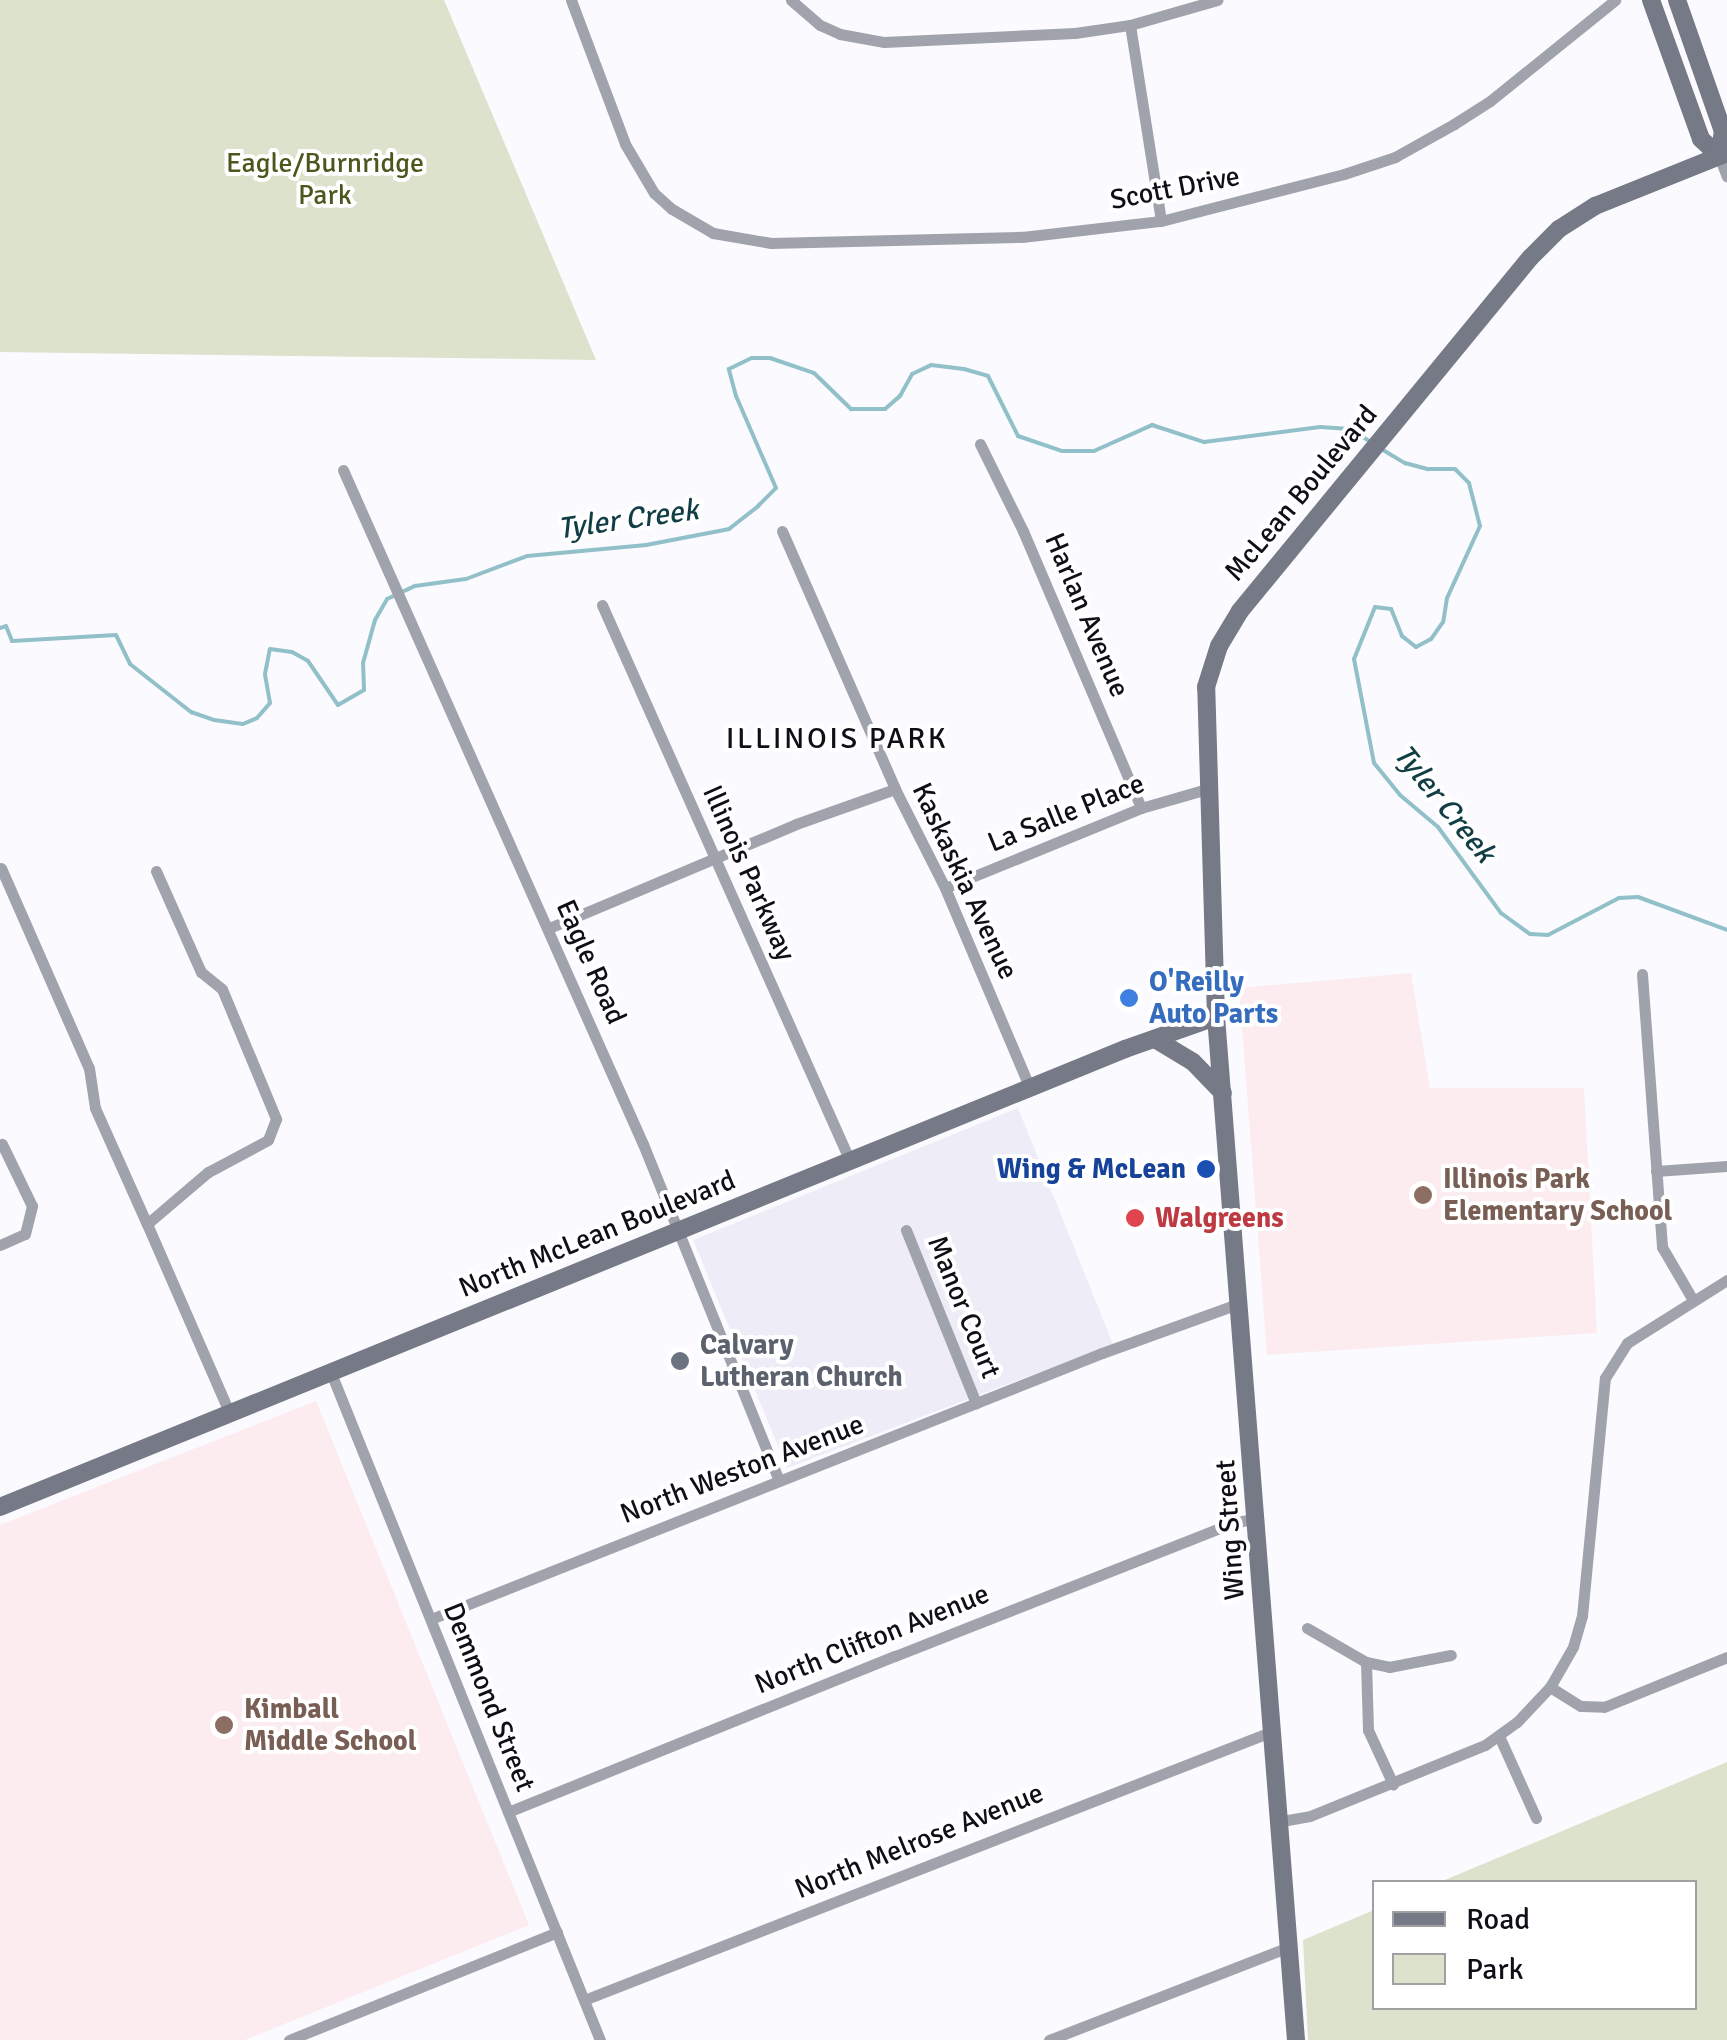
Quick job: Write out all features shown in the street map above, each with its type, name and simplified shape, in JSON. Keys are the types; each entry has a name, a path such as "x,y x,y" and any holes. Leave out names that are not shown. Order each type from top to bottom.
{"main road":[{"path":"1651,0 1701,139 1723,155"},
{"path":"1678,0 1723,131 1723,155"},
{"name":"McLean Boulevard","path":"1216,1017 1204,702 1219,646 1240,611 1508,285 1559,230 1632,188 1723,155"},
{"name":"North McLean Boulevard","path":"0,1507 1030,1088 1216,1017"},
{"name":"Wing Street","path":"1216,1017 1282,1821 1296,2040"},
{"path":"1155,1039 1194,1062 1223,1093"}],"street":[{"name":"Scott Drive","path":"571,0 640,172 654,194 692,223 732,239 771,243 1022,237 1160,221 1395,156 1490,101 1615,0"},
{"path":"790,0 820,25 840,34 884,42 1024,38 1130,25 1217,0"},
{"path":"1130,25 1160,221"},
{"path":"1723,155 1727,177"},
{"name":"Harlan Avenue","path":"980,444 1024,531 1142,808"},
{"name":"Eagle Road","path":"344,470 549,928 779,1480"},
{"name":"Kaskaskia Avenue","path":"782,531 895,790 945,888 1030,1088"},
{"name":"Illinois Parkway","path":"602,604 850,1161"},
{"name":"La Salle Place","path":"945,888 1142,808 1207,789"},
{"path":"549,928 716,858 895,790"},
{"path":"1,868 92,1077 95,1108 230,1414"},
{"path":"147,1224 208,1172 259,1146 276,1128 263,1080 222,990 201,972 156,871"},
{"path":"1642,974 1662,1247 1693,1300"},
{"path":"0,1246 25,1234 32,1206 2,1144"},
{"path":"1656,1172 1727,1166"},
{"name":"Manor Court","path":"906,1230 976,1403"},
{"path":"1282,1821 1310,1816 1393,1784 1499,1736 1550,1687 1573,1647 1582,1616 1605,1378 1627,1343 1727,1280"},
{"name":"North Weston Avenue","path":"431,1619 1240,1303"},
{"name":"Demmond Street","path":"331,1372 600,2040"},
{"name":"North Clifton Avenue","path":"508,1812 966,1628 1256,1518"},
{"path":"1307,1628 1366,1662 1388,1667 1451,1655"},
{"path":"1550,1687 1581,1706 1595,1709 1727,1657"},
{"path":"1366,1662 1368,1730 1393,1784"},
{"name":"North Melrose Avenue","path":"584,2000 1273,1732"},
{"path":"1499,1736 1536,1818"},
{"path":"289,2040 557,1932"},
{"path":"1050,2040 1289,1947"}],"shaded area":[{"name":"Illinois Park Elementary School","path":"1411,973 1430,1088 1584,1088 1597,1333 1267,1355 1239,988"},
{"path":"1018,1108 1113,1344 787,1468 693,1240"},
{"name":"Kimball Middle School","path":"316,1401 529,1925 245,2040 0,2040 0,1525"}],"green space":[{"name":"Eagle/Burnridge Park","path":"0,0 444,0 596,360 0,352"},
{"path":"1727,1762 1727,2040 1308,2040 1303,1940 1372,1911 1372,2010 1697,2010 1697,1880 1445,1880"}],"waterway":[{"name":"Tyler Creek","path":"0,628 6,626 12,641 116,635 130,664 191,712 214,720 243,724 257,718 270,703 265,674 270,649 292,652 308,661 338,705 364,690 363,663 375,620 387,599 415,586 466,579 527,556 646,545 729,529 758,506 776,488 736,396 729,369 752,358 770,358 814,373 851,409 885,409 900,396 912,374 931,365 988,376 1018,436 1062,451 1094,451 1152,425 1204,442 1320,427 1350,429 1371,442"},
{"name":"Tyler Creek","path":"1383,450 1405,463 1428,469 1455,469 1469,483 1480,526 1447,598 1443,622 1431,639 1416,647 1402,636 1391,609 1375,607 1354,659 1374,763 1400,795 1438,827 1501,913 1530,934 1548,935 1619,898 1638,897 1727,930"}],"place":[{"name":"O'Reilly Auto Parts","path":"1129,998"},
{"name":"Wing & McLean","path":"1206,1169"},
{"name":"Illinois Park Elementary School","path":"1423,1195"},
{"name":"Walgreens","path":"1135,1218"},
{"name":"Calvary Lutheran Church","path":"680,1361"},
{"name":"Kimball Middle School","path":"224,1725"}],"district":[{"name":"ILLINOIS PARK","path":"837,739"}]}
